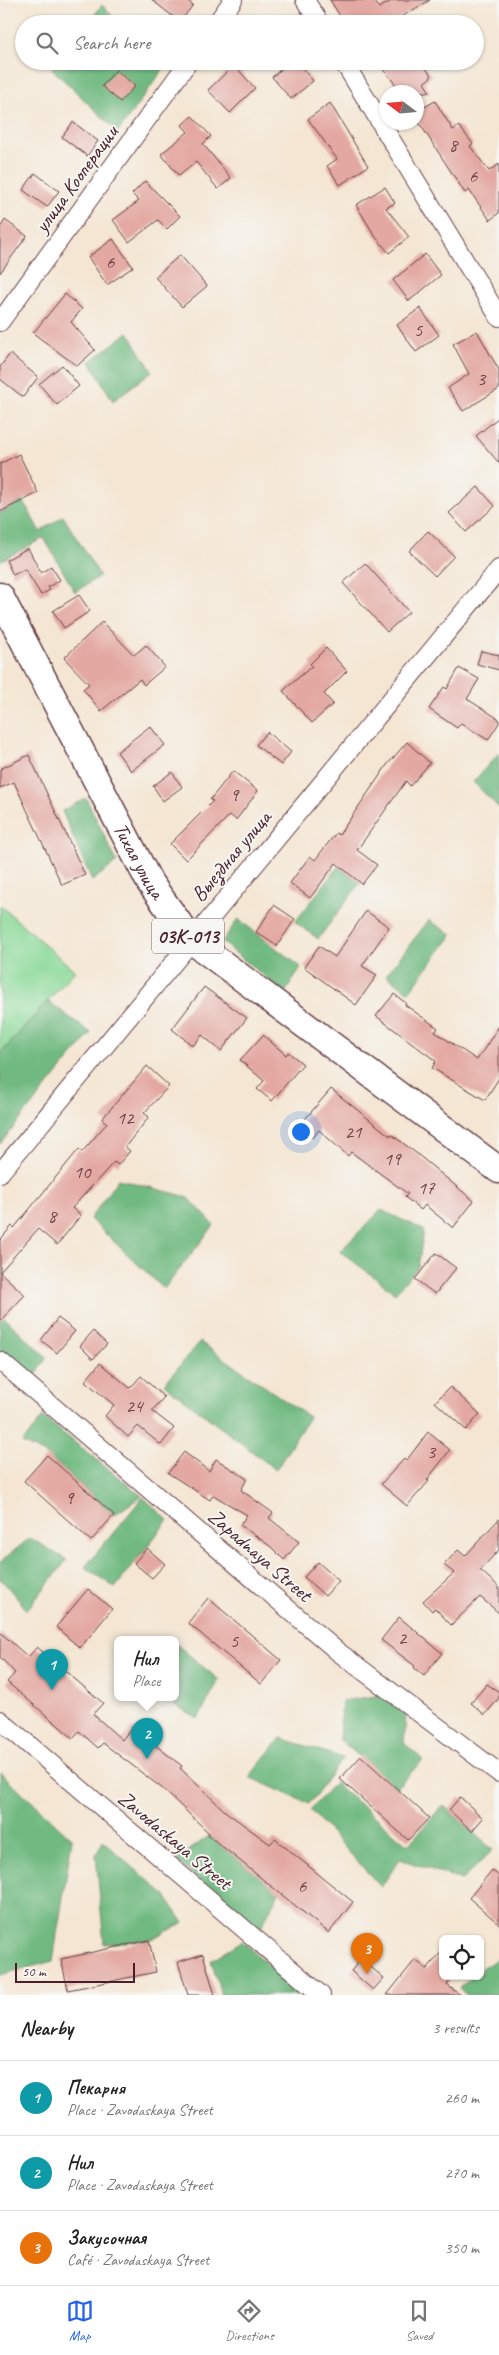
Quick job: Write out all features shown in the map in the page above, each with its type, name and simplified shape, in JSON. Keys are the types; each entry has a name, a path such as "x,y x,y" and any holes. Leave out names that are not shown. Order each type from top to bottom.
{"main road":[{"name":"Тихая улица","path":"0,596 150,883 191,940 499,1170"}],"street":[{"path":"222,15 233,0"},
{"path":"305,0 314,15"},
{"name":"улица Кооперации","path":"0,322 182,70"},
{"path":"348,70 499,317"},
{"name":"Выездная улица","path":"0,1173 499,569"},
{"name":"Zapadnaya Street","path":"0,1361 337,1651 499,1773"},
{"name":"Zavodaskaya Street","path":"0,1720 321,1995"}],"green space":[{"path":"102,5 111,15 95,15"},
{"path":"53,70 163,70 118,132"},
{"path":"128,332 152,371 113,401 90,362"},
{"path":"23,500 40,532 63,516 100,576 75,592 44,538 0,561 0,513"},
{"path":"499,753 499,808 473,782"},
{"path":"86,798 117,862 92,881 62,811"},
{"path":"338,867 361,882 318,939 295,922"},
{"path":"0,905 75,971 0,1054"},
{"path":"238,919 301,967 285,993 222,942"},
{"path":"429,920 452,935 409,992 386,975"},
{"path":"48,1001 91,1033 0,1144 0,1054"},
{"path":"118,1179 188,1197 214,1225 164,1289 90,1219"},
{"path":"381,1210 424,1230 418,1267 395,1293 340,1251"},
{"path":"0,1314 47,1357 31,1383 0,1356"},
{"path":"200,1342 309,1417 276,1470 164,1384"},
{"path":"43,1417 142,1496 114,1515 47,1455 22,1443"},
{"path":"143,1497 168,1520 115,1588 85,1567"},
{"path":"30,1538 67,1560 27,1610 0,1578 0,1562"},
{"path":"179,1647 219,1680 198,1719 169,1701 179,1701"},
{"path":"382,1695 406,1715 404,1743 423,1760 396,1788 339,1739 342,1701"},
{"path":"281,1738 343,1758 309,1804 249,1777"},
{"path":"0,1772 72,1839 53,1961 0,1975"},
{"path":"335,1783 408,1845 443,1805 493,1850 462,1880 400,1859 381,1887 310,1810"},
{"path":"209,1836 279,1892 259,1932 176,1860"},
{"path":"103,1841 165,1895 184,1923 149,1940 104,1944 96,1855"},
{"path":"242,1941 300,1995 221,1995 211,1960"},
{"path":"499,1957 499,1995 466,1995 459,1988 469,1980 484,1980 484,1968"}],"building":[{"path":"152,0 186,0 193,5 185,15 171,15"},
{"path":"330,0 374,0 379,8 393,0 430,0 404,15 339,15"},
{"path":"116,70 135,86 120,102 102,86"},
{"path":"229,70 239,70 255,88 230,113 208,90"},
{"path":"280,70 304,70 313,81 291,99 272,77"},
{"path":"384,70 427,70 432,76 424,83 430,92 424,92 424,85 396,85"},
{"path":"435,101 453,130 459,126 473,144 470,146 489,171 499,164 499,213 490,220 469,190 465,193 424,130 424,107"},
{"path":"330,103 368,166 340,185 327,166 337,159 308,119"},
{"path":"192,116 211,136 203,144 231,178 218,189 196,162 179,176 161,154 188,132 182,125"},
{"path":"73,122 98,141 87,156 62,137"},
{"path":"35,173 59,191 47,207 23,190"},
{"path":"145,181 180,216 167,229 158,220 129,242 113,220 139,201 132,194"},
{"path":"385,187 395,203 386,208 409,237 389,253 375,236 356,205"},
{"path":"5,220 27,236 0,273 0,228"},
{"path":"113,239 133,267 107,285 88,257"},
{"path":"425,254 441,275 409,301 393,280"},
{"path":"180,255 207,286 182,307 155,277"},
{"path":"65,294 82,309 71,322 95,350 77,366 33,333"},
{"path":"420,308 439,335 416,352 397,325"},
{"path":"477,331 499,370 499,389 463,411 448,388 469,374 453,344"},
{"path":"10,354 38,377 23,397 0,379 0,367"},
{"path":"62,365 79,386 57,405 39,384"},
{"path":"499,417 499,463 476,436"},
{"path":"19,454 38,493 0,512 0,464"},
{"path":"478,487 495,506 466,532 449,513"},
{"path":"428,531 454,556 435,576 409,551"},
{"path":"28,548 41,573 51,566 60,580 48,587 50,590 41,595 25,569 13,575 6,560"},
{"path":"365,563 409,612 387,632 343,583"},
{"path":"79,595 90,611 64,628 53,611"},
{"path":"102,622 134,655 146,645 165,667 144,685 140,679 101,711 83,689 89,684 64,658"},
{"path":"326,648 347,671 324,694 333,704 312,723 283,691 312,666 310,664"},
{"path":"481,651 499,655 499,670 477,664"},
{"path":"459,668 479,679 467,699 499,719 499,723 488,740 461,723 457,728 429,709 444,687 447,689"},
{"path":"150,726 165,745 131,771 117,752"},
{"path":"267,732 291,752 281,765 256,745"},
{"path":"407,742 430,763 410,786 406,781 357,850 377,865 362,884 336,863 310,898 290,883 310,856 315,860 336,833 339,835 387,765"},
{"path":"29,755 85,875 62,885 14,782 0,788 0,769"},
{"path":"233,771 258,791 236,820 230,815 186,860 170,844 213,801 210,800"},
{"path":"172,772 182,787 163,801 153,786"},
{"path":"274,905 295,919 277,946 256,932"},
{"path":"366,911 389,927 362,966 377,975 356,1005 304,967 319,946 335,957"},
{"path":"204,987 247,1018 221,1051 202,1035 193,1046 172,1029"},
{"path":"394,994 406,1003 405,1005 438,1028 435,1032 477,1060 499,1026 499,1078 485,1100 432,1068 436,1061 376,1016"},
{"path":"263,1035 286,1055 288,1052 303,1064 272,1101 257,1089 264,1081 240,1060"},
{"path":"147,1066 169,1086 144,1113 149,1117 125,1147 130,1151 118,1165 114,1162 72,1208 81,1215 57,1245 38,1229 0,1272 0,1240 12,1226 14,1228 79,1149 82,1152 107,1123 102,1119"},
{"path":"331,1089 390,1136 391,1134 416,1153 474,1201 453,1228 425,1205 421,1210 405,1197 408,1194 351,1152 348,1156 319,1130 313,1138 299,1126"},
{"path":"436,1253 456,1268 435,1294 415,1279"},
{"path":"0,1272 25,1295 0,1321"},
{"path":"58,1318 75,1331 57,1353 41,1340"},
{"path":"93,1331 107,1344 93,1359 80,1346"},
{"path":"100,1363 130,1388 141,1376 164,1397 152,1411 174,1428 161,1445 138,1426 128,1437 105,1416 114,1405 85,1381"},
{"path":"450,1387 480,1414 466,1430 435,1402"},
{"path":"428,1432 450,1450 427,1480 429,1481 407,1506 381,1484 404,1459 406,1461"},
{"path":"184,1452 209,1471 216,1459 247,1479 241,1490 273,1513 269,1518 299,1542 284,1560 270,1546 240,1525 247,1515 213,1495 210,1500 168,1473"},
{"path":"47,1455 114,1515 91,1541 24,1481"},
{"path":"499,1519 499,1550 480,1570 499,1587 499,1613 480,1597 451,1625 435,1608 432,1611 423,1601 454,1573 444,1565 458,1550 465,1556"},
{"path":"147,1548 165,1564 152,1578 134,1563"},
{"path":"318,1562 339,1581 325,1596 304,1577"},
{"path":"88,1589 112,1609 80,1648 56,1627"},
{"path":"208,1598 281,1660 261,1684 188,1623"},
{"path":"399,1617 442,1653 424,1676 414,1668 415,1666 381,1640"},
{"path":"0,1632 28,1657 37,1647 103,1703 93,1714 122,1740 132,1727 182,1766 180,1768 226,1812 270,1844 275,1839 353,1902 329,1933 208,1835 209,1833 163,1789 103,1743 98,1748 79,1731 73,1738 7,1682 15,1673 0,1657"},
{"path":"487,1684 499,1692 499,1698 485,1715 471,1703"},
{"path":"361,1756 429,1818 408,1840 340,1779"},
{"path":"460,1797 483,1818 472,1831 449,1810"},
{"path":"492,1870 499,1876 499,1924 469,1898"},
{"path":"149,1940 156,1972 68,1990 61,1959"},
{"path":"203,1954 215,1995 188,1995 178,1962"},
{"path":"439,1955 439,1980 451,1980 447,1985 460,1995 387,1995 415,1960 427,1969"},
{"path":"361,1959 384,1978 373,1990 351,1971"}],"place":[{"name":"Пекарня","path":"52,1690"},
{"name":"Нил","path":"147,1759"},
{"name":"Закусочная","path":"367,1974"}]}
